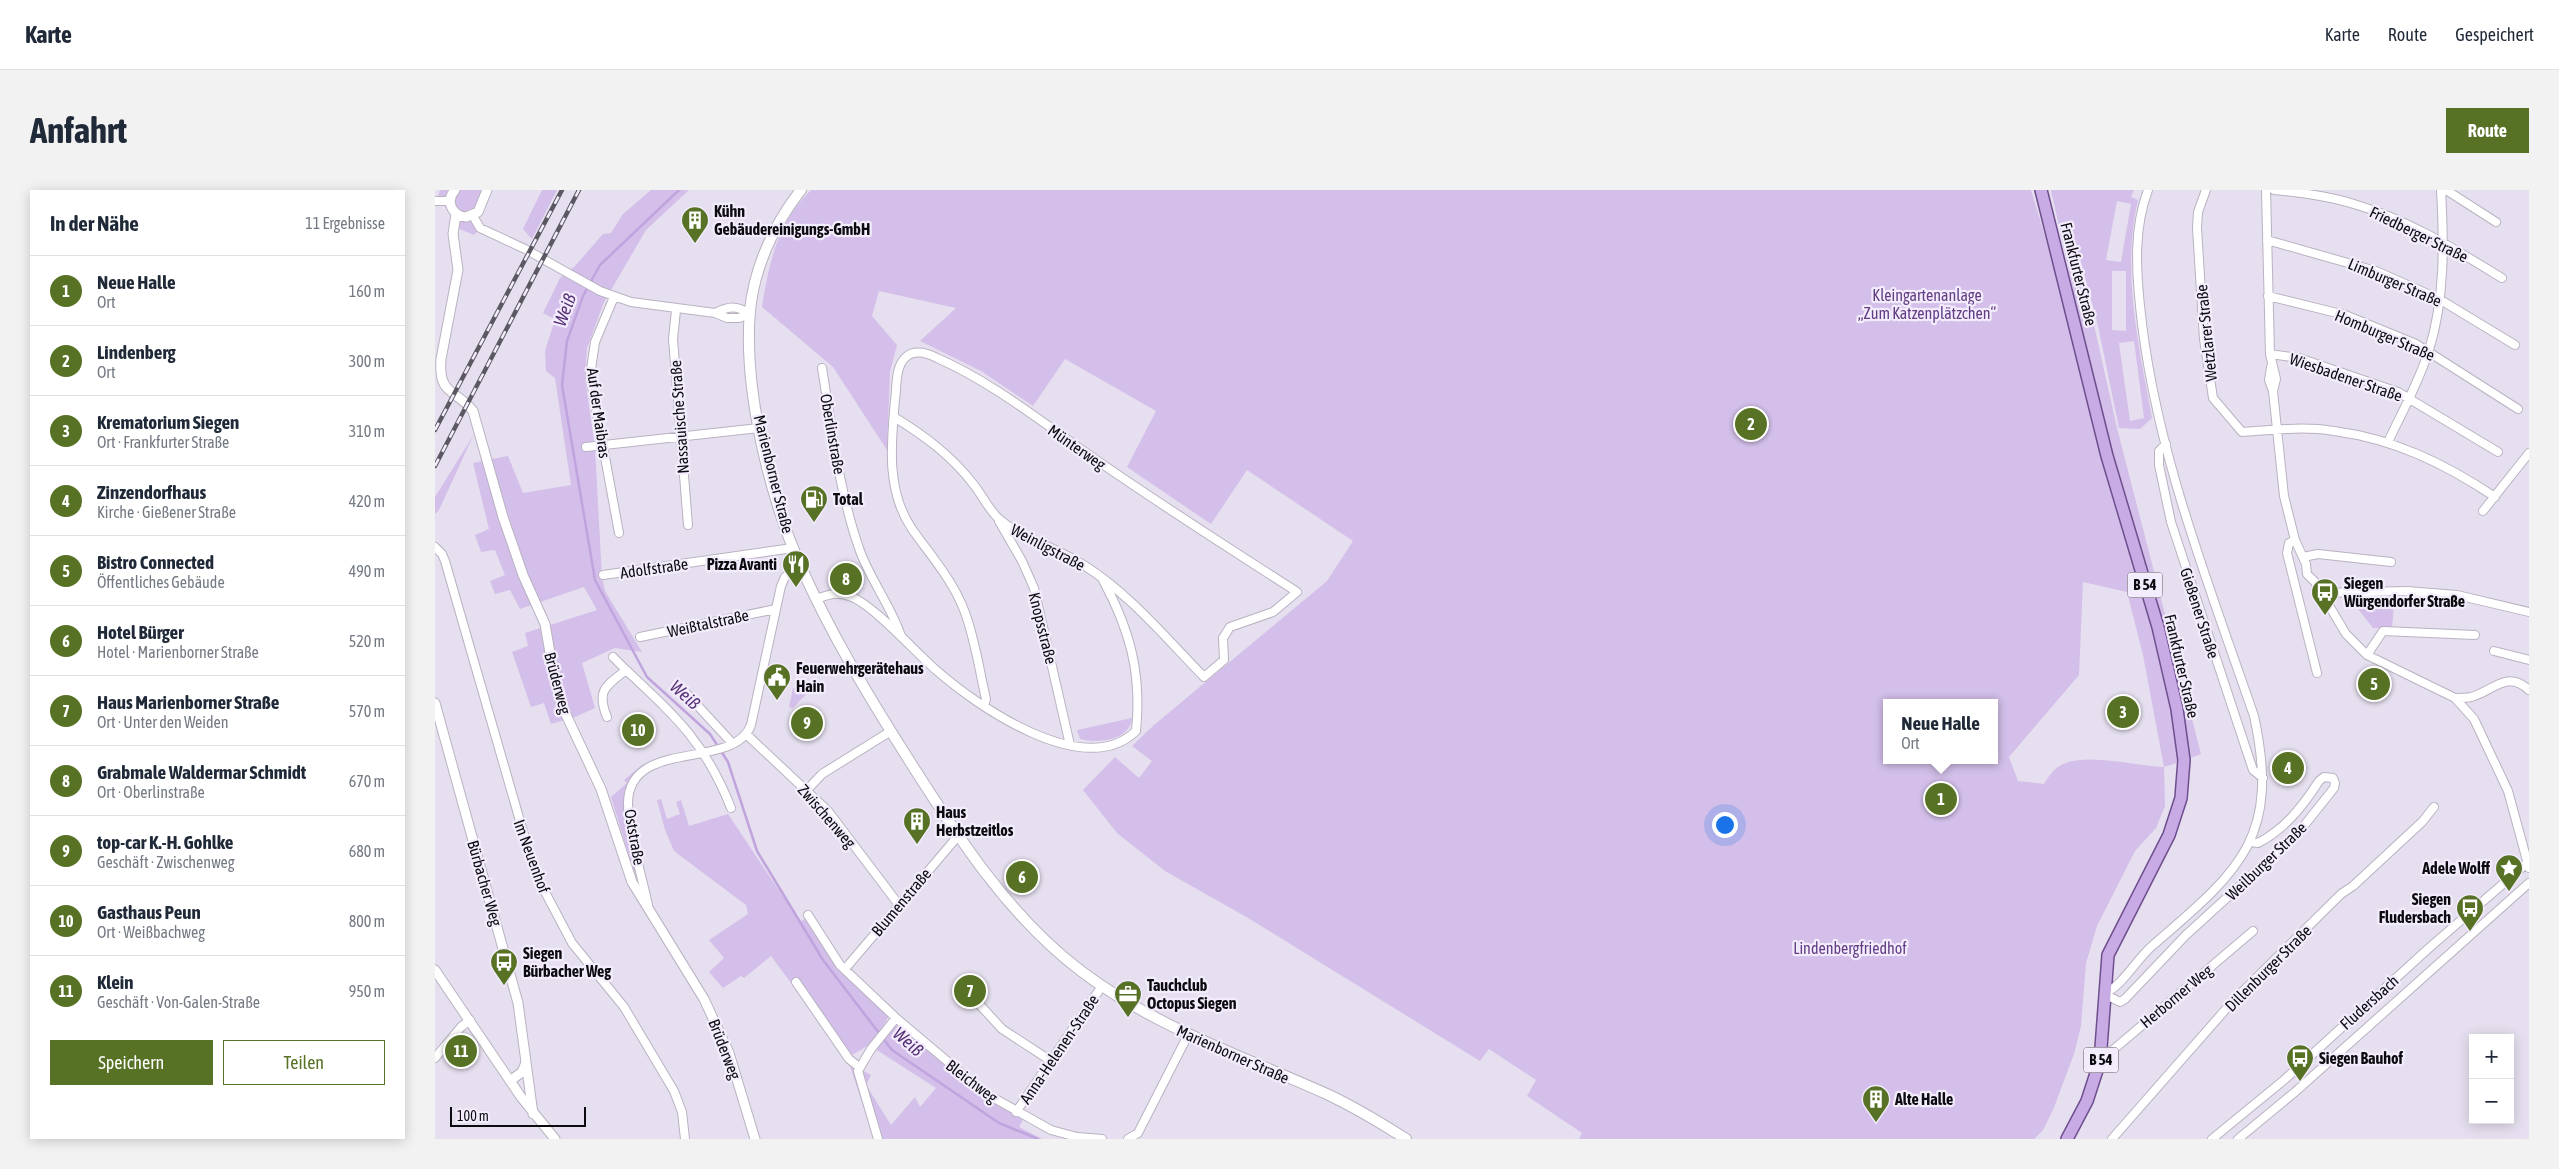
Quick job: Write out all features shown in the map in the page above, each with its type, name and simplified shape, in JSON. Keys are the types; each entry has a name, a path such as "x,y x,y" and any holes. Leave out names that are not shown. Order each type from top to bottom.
{"main road":[{"name":"Marienborner Straße","path":"801,190 779,222 767,247 752,296 750,314 752,376 759,428 775,491 801,568 816,600 891,731 958,836 989,877 1044,938 1080,970 1145,1013 1188,1035 1330,1096 1363,1112 1406,1139"},
{"name":"Frankfurter Straße","path":"2041,190 2107,456 2158,627 2177,709 2184,760 2181,798 2169,835 2108,955 2101,1060 2087,1101 2067,1139"}],"street":[{"path":"435,201 450,201 455,190"},
{"path":"476,190 481,201"},
{"path":"456,214 466,217 473,216 478,212 487,190"},
{"name":"Gießener Straße","path":"2104,994 2113,989 2143,954 2229,876 2251,842 2260,813 2263,778 2261,745 2254,716 2191,534 2166,444 2143,335 2138,288 2137,244 2142,208 2148,190"},
{"name":"Wetzlarer Straße","path":"2206,190 2198,212 2197,228 2204,339 2213,398 2242,432 2276,429"},
{"path":"2266,190 2270,354 2271,367 2276,379 2273,391 2276,429 2284,496 2295,540 2305,560 2313,570 2315,582 2320,593 2346,634 2367,655 2455,698 2475,719 2508,791 2528,866"},
{"name":"Friedberger Straße","path":"2274,190 2310,194 2357,204 2402,222 2444,243 2502,278"},
{"path":"2388,442 2429,350 2439,299 2444,243 2441,190"},
{"path":"2446,190 2496,222"},
{"name":"Brüderweg","path":"450,201 456,214 453,234 459,270 440,372 443,382 449,392 469,405 473,411 523,576 545,624 553,676 561,704 601,789 632,882 704,999 729,1053 755,1139"},
{"path":"473,216 480,228 525,249 614,297 648,306 676,310 715,313 728,307 739,307 750,314"},
{"name":"Limburger Straße","path":"2267,240 2376,271 2439,299 2515,345"},
{"name":"Homburger Straße","path":"2268,296 2345,315 2429,350 2518,409"},
{"name":"Auf der Maibras","path":"614,297 595,342 591,358 590,376 619,533"},
{"name":"Nassauische Straße","path":"676,310 673,339 688,525"},
{"name":"Münterweg","path":"893,417 901,361 908,355 917,352 938,358 983,382 1123,479 1297,592 1273,612 1230,627 1223,638 1224,660 1204,677"},
{"name":"Wiesbadener Straße","path":"2270,354 2299,358 2398,392 2498,452"},
{"name":"Oberlinstraße","path":"822,368 843,492 860,550 874,584 897,622 902,638"},
{"path":"893,417 891,457 897,497 911,528 944,572 965,611 986,699 984,706"},
{"name":"Weinligstraße","path":"893,417 925,436 949,456 974,484 997,517 1013,530 1081,563 1117,588 1204,677"},
{"path":"586,448 759,428"},
{"path":"2276,429 2332,430 2388,442 2431,458 2495,496"},
{"name":"Gießener Straße","path":"2166,444 2159,451 2159,465 2171,522 2209,643 2253,770 2263,778"},
{"path":"2483,511 2529,453"},
{"name":"Knopsstraße","path":"997,517 1022,560 1034,588 1070,745"},
{"path":"2295,540 2289,543 2287,553 2317,673"},
{"name":"Im Neuenhof","path":"435,547 442,554 445,561 526,845 538,879 572,943 624,1007 674,1091 682,1112 685,1139"},
{"name":"Adolfstraße","path":"603,575 793,548"},
{"path":"2305,560 2318,554 2391,562"},
{"path":"746,734 751,725 776,609 785,577 801,568"},
{"name":"Oberlinstraße","path":"816,600 833,593 851,596 902,638 935,670 984,706 1032,733 1070,745 1107,747 1129,738 1136,731 1135,661 1117,606 1101,577"},
{"path":"2320,593 2407,591 2457,595 2529,612"},
{"name":"Weißtalstraße","path":"640,637 776,609"},
{"path":"2367,655 2383,631 2475,635"},
{"path":"2494,651 2529,660"},
{"path":"613,658 676,717 706,751 731,808"},
{"path":"607,717 602,702 603,693 608,685 626,670"},
{"path":"2455,698 2472,697 2497,684 2515,682 2527,686"},
{"path":"686,693 729,744"},
{"name":"Bürbacher Weg","path":"435,703 515,990 524,1036 525,1065 533,1114"},
{"path":"807,790 822,774 891,731"},
{"name":"Oststraße","path":"649,910 628,802 633,784 649,767 729,744 746,734"},
{"name":"Zwischenweg","path":"746,734 827,810 899,905"},
{"name":"Weilburger Straße","path":"2104,994 2120,1002 2125,999 2187,935 2299,832 2334,788 2333,778 2324,777 2319,781 2291,818 2275,832 2258,843 2251,842"},
{"name":"Dillenburger Straße","path":"2112,1139 2233,1001 2341,894 2353,886 2422,822 2434,807"},
{"name":"Blumenstraße","path":"845,969 958,836"},
{"name":"Fludersbach","path":"2212,1139 2284,1080 2429,948 2528,866"},
{"name":"Fludersbach","path":"2239,1139 2295,1092 2529,883"},
{"name":"Bleichweg","path":"808,915 836,959 845,969 895,1018 985,1093 1016,1112 1064,1134 1102,1139"},
{"name":"Herborner Weg","path":"2101,1060 2253,931"},
{"path":"435,970 533,1114 555,1139"},
{"path":"797,982 849,1059 859,1066"},
{"name":"Anna-Helenen-Straße","path":"1016,1112 1102,986"},
{"path":"979,1004 1002,1029 1051,1061"},
{"path":"878,1139 860,1083 859,1066 895,1018"},
{"path":"435,1058 461,1026 470,1020"},
{"path":"1128,1139 1138,1133 1188,1035"},
{"path":"510,1081 522,1072 525,1065"}],"green space":[{"path":"440,190 487,190 473,216 480,228 474,235 455,227 451,206 437,201"},
{"path":"542,190 557,190 532,239 523,229"},
{"path":"651,190 689,190 646,230 604,302 587,348 585,379 595,447 602,578 605,591 642,652 615,648 582,663 595,708 575,717 551,724 544,703 531,707 512,652 528,646 525,633 597,610 584,587 520,609 510,590 495,594 490,581 505,575 495,550 481,552 475,535 489,529 473,463 508,456 523,493 571,485 555,378 546,371 545,351 555,319 543,313 560,278 575,266 603,234 611,233 623,214"},
{"path":"811,190 2031,190 2060,290 2103,457 2166,684 2180,762 2164,767 2165,806 2156,828 2135,851 2097,926 2086,963 2081,1026 2074,1054 2053,1110 2043,1130 2034,1139 1579,1139 1582,1133 1527,1096 1536,1080 1489,1049 1480,1061 1248,918 1165,871 1117,833 1083,790 1115,757 1139,778 1152,761 1132,746 1154,725 1327,581 1353,541 1247,470 1211,524 1127,467 1156,411 1065,359 1033,406 981,371 920,341 956,308 879,291 872,316 897,345 890,372 887,450 833,367 762,307 776,244 790,216","holes":["2083,582 2127,592 2143,655 2164,767 2099,760 2074,761 2057,768 2044,784 2018,781 2009,757 2079,675"]},
{"path":"2051,190 2134,190 2131,197 2138,200 2131,254 2132,282 2137,337 2152,418 2140,429 2119,428 2097,321 2075,240 2117,428 2201,754 2185,760 2110,456","holes":["2117,201 2131,204 2121,262 2106,260","2112,271 2126,271 2126,331 2112,330","2134,341 2144,418 2130,421 2119,343"]},
{"path":"473,436 439,510 435,514 435,497"},
{"path":"2351,600 2394,605 2392,628 2373,628"},
{"path":"793,688 809,691 793,708 789,707"},
{"path":"1132,718 1126,731 1112,739 1096,741 1080,739 1077,730"},
{"path":"643,764 644,767 629,782 624,799 639,879 633,869 611,797 627,783 624,780"},
{"path":"661,799 667,819 680,814 676,802 681,800 689,826 728,814 800,922 807,917 831,956 889,1016 882,1028 885,1036 894,1026 899,1026 963,1081 1023,1120 1019,1127 1042,1139 874,1139 849,1063 871,1075 866,1085 891,1125 915,1097 920,1107 936,1088 869,1045 847,1058 771,956 744,978 741,976 723,988 709,972 724,958 709,940 748,914 746,905 674,851 665,830 657,800"}],"waterway":[{"name":"Weiß","path":"679,190 600,265 583,296 567,341 562,385 595,580 647,677 710,734 728,762 757,851 823,960 892,1050 999,1123 1038,1139"}],"railway":[{"path":"435,430 562,190"},
{"path":"435,466 579,190"}],"place":[{"name":"Kühn Gebäudereinigungs-GmbH","path":"695,244"},
{"name":"Lindenberg","path":"1751,424"},
{"name":"Total","path":"814,523"},
{"name":"Grabmale Waldermar Schmidt","path":"846,579"},
{"name":"Pizza Avanti","path":"796,588"},
{"name":"Siegen Würgendorfer Straße","path":"2325,616"},
{"name":"Bistro Connected","path":"2374,684"},
{"name":"Feuerwehrgerätehaus Hain","path":"777,701"},
{"name":"Krematorium Siegen","path":"2123,712"},
{"name":"top-car K.-H. Gohlke","path":"807,723"},
{"name":"Gasthaus Peun","path":"638,730"},
{"name":"Zinzendorfhaus","path":"2288,768"},
{"name":"Neue Halle","path":"1941,799"},
{"name":"Haus Herbstzeitlos","path":"917,845"},
{"name":"Hotel Bürger","path":"1022,877"},
{"name":"Adele Wolff","path":"2509,892"},
{"name":"Siegen Fludersbach","path":"2470,932"},
{"name":"Siegen Bürbacher Weg","path":"504,986"},
{"name":"Haus Marienborner Straße","path":"970,991"},
{"name":"Tauchclub Octopus Siegen","path":"1128,1018"},
{"name":"Klein","path":"461,1051"},
{"name":"Siegen Bauhof","path":"2300,1082"},
{"name":"Alte Halle","path":"1876,1123"}],"park label":[{"name":"Kleingartenanlage „Zum Katzenplätzchen“","path":"1927,304"},
{"name":"Lindenbergfriedhof","path":"1850,948"}]}
